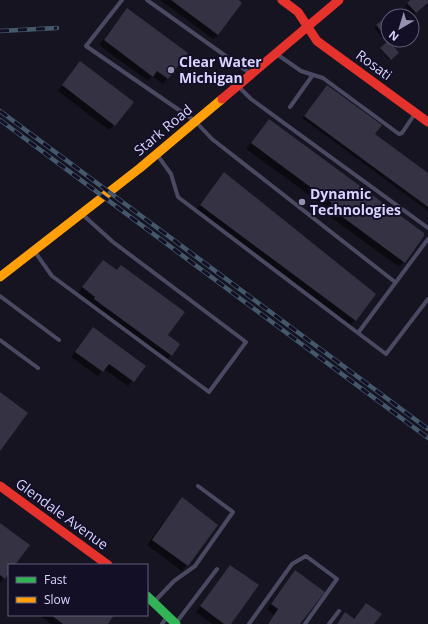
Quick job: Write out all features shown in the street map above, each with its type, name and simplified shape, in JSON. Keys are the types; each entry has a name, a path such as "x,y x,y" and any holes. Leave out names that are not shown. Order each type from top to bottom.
{"street":[{"name":"Rosati","path":"282,0 298,12 317,41 428,122"},
{"name":"Stark Road","path":"0,276 156,154 339,0"},
{"name":"Glendale Avenue","path":"0,486 107,564"},
{"path":"148,597 176,624"}],"lane":[{"path":"122,0 86,46 195,121 212,139 395,282"},
{"path":"148,0 251,74"},
{"path":"276,53 301,72 323,78 399,134 402,133 416,113"},
{"path":"290,107 312,76"},
{"path":"237,86 250,99 428,228"},
{"path":"156,154 171,174 178,197 386,354 428,299"},
{"path":"34,250 52,276 209,392 246,342 113,242 82,213"},
{"path":"358,333 428,239"},
{"path":"0,296 59,340"},
{"path":"0,340 38,368"},
{"path":"154,603 174,581 195,566 233,512 198,486"},
{"path":"249,624 292,564 306,556 337,579 305,624"},
{"path":"176,624 217,569"},
{"path":"329,624 339,611"},
{"path":"162,624 168,616"}],"building":[{"path":"171,0 239,0 242,3 218,35"},
{"path":"410,0 428,0 428,3 420,10 420,8 412,8 407,3"},
{"path":"127,8 188,53 168,79 157,71 153,77 104,40"},
{"path":"380,22 380,30 376,25"},
{"path":"380,48 395,48 399,53 391,60"},
{"path":"80,61 134,102 115,126 62,85"},
{"path":"327,85 382,125 375,134 428,173 428,207 304,116"},
{"path":"269,119 424,233 424,236 405,263 329,207 332,203 251,143"},
{"path":"224,172 376,294 356,321 200,205"},
{"path":"103,260 117,270 121,265 185,312 168,335 180,344 172,356 94,299 95,297 82,287"},
{"path":"93,327 146,366 134,382 109,364 103,372 75,352"},
{"path":"0,392 28,413 0,451"},
{"path":"182,497 218,525 188,566 152,540"},
{"path":"0,523 30,545 16,564 8,564 8,574 5,579 0,575"},
{"path":"230,565 259,585 231,624 224,624 200,606"},
{"path":"295,570 325,592 300,624 268,624 278,609 271,604"},
{"path":"366,603 382,614 374,624 337,624 345,612 354,619"},
{"path":"52,616 113,616 108,624 63,624"}],"railway":[{"path":"0,31 57,28"},
{"path":"0,111 428,429"},
{"path":"0,120 428,438"}],"traffic: fast":[{"path":"148,597 176,624"}],"traffic: slow":[{"path":"0,277 140,168 222,99"}],"traffic: jam":[{"path":"282,0 298,12 317,41 428,122"},
{"path":"222,99 339,0"},
{"path":"0,486 107,564"}],"place":[{"name":"Clear Water Michigan","path":"171,70"},
{"name":"Dynamic Technologies","path":"302,202"}]}
